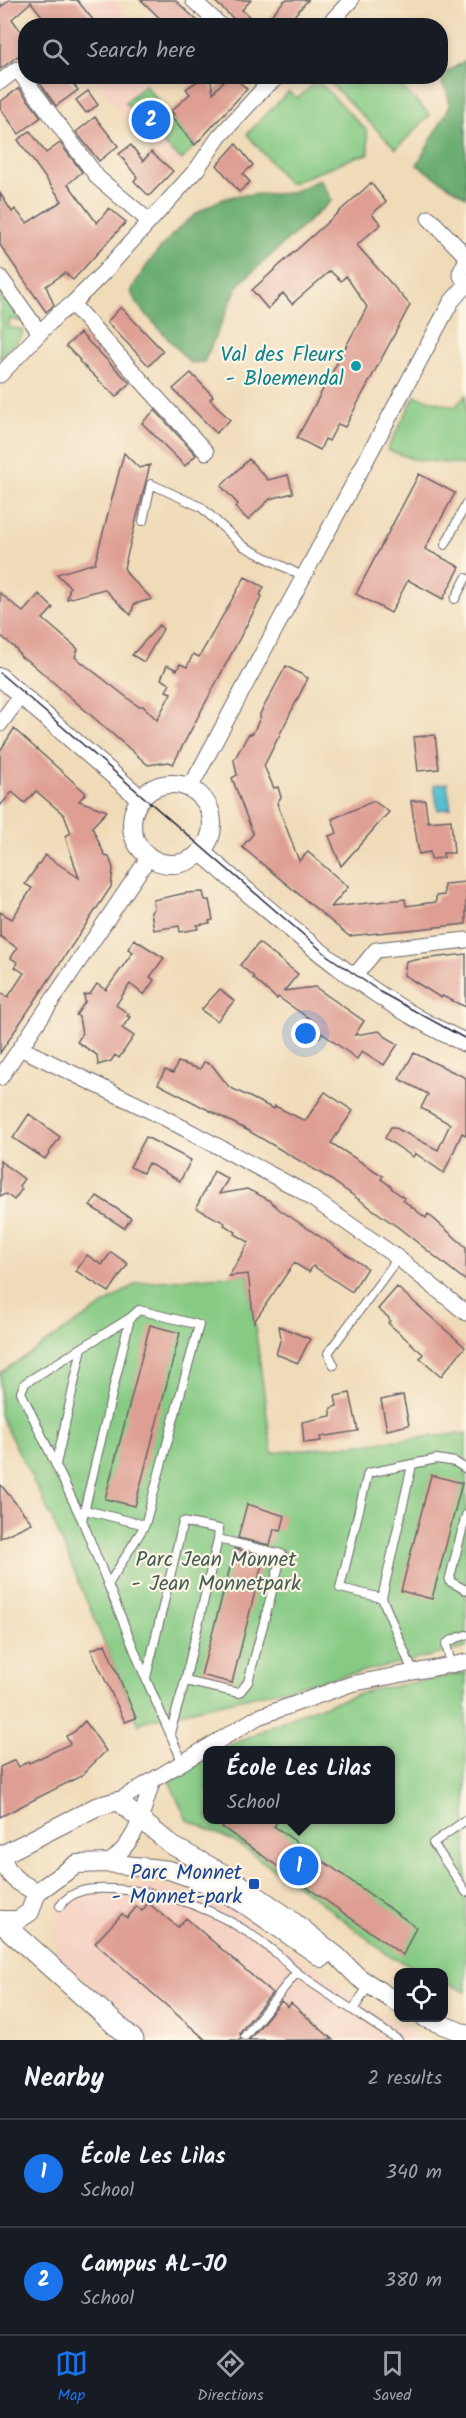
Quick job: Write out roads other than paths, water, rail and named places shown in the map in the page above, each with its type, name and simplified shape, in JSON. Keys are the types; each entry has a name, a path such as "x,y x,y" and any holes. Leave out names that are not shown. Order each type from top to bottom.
{"main road":[{"path":"0,1921 133,2040"}],"street":[{"path":"193,0 212,18"},
{"path":"334,18 351,0"},
{"path":"0,82 18,68"},
{"path":"33,84 98,178 149,221"},
{"path":"0,375 57,315 72,304 104,272 197,169 219,137 269,84"},
{"path":"429,218 466,256"},
{"path":"190,788 451,302 466,286 460,273 466,261"},
{"path":"0,277 40,333"},
{"path":"72,304 206,452"},
{"path":"0,678 141,799"},
{"path":"0,724 21,695"},
{"path":"169,784 190,788 207,804 212,822 209,839 201,852 188,861 174,864 149,857 137,843 132,828 134,812 141,799 154,788 169,784"},
{"path":"201,852 326,958 353,978 408,1013 466,1043"},
{"path":"0,1078 149,857"},
{"path":"353,978 376,950 466,940"},
{"path":"20,1048 233,1152 300,1190 398,1258 466,1313"},
{"path":"208,1746 258,1717 351,1684 459,1663"},
{"path":"37,1892 18,1883 5,1869 1,1855 96,1807 118,1801 203,1749"},
{"path":"108,1863 123,1852 134,1836 153,1780"},
{"path":"118,1801 173,1846 230,1877 289,1918 364,1981"},
{"path":"0,1921 18,1920 30,1912 37,1892 77,1864 108,1863 169,1870 210,1884 244,1904 331,1963 394,2000"},
{"path":"435,2022 466,2034"}],"lane":[{"path":"143,521 151,484 201,507 243,546 304,577"},
{"path":"445,545 466,504"},
{"path":"455,599 466,578"},
{"path":"334,1365 328,1353 398,1258"},
{"path":"108,1585 146,1525 199,1325 139,1310 130,1318 26,1383 21,1392 82,1520 108,1585 146,1679 182,1761"},
{"path":"82,1520 130,1318"},
{"path":"56,1465 82,1348"},
{"path":"382,1598 340,1588 368,1473 438,1460 455,1461 466,1469"},
{"path":"412,1465 382,1598 413,1672"},
{"path":"85,1510 146,1525"},
{"path":"466,1515 449,1581 466,1590"},
{"path":"146,1679 183,1522 219,1529 185,1681 170,1733"},
{"path":"185,1681 239,1693 248,1682 282,1554 218,1539"},
{"path":"459,1663 446,1644 466,1635"},
{"path":"466,1820 433,1842 466,1892"},
{"path":"60,1906 77,1891 98,1888 167,1895 197,1905 230,1921 273,1950 297,1972 398,2040"},
{"path":"245,2036 297,1972"},
{"path":"353,2010 364,1981"}],"water":[{"path":"447,783 451,808 438,810 434,785"}],"tram line":[{"path":"0,673 328,956 382,993 466,1039"}],"place":[{"name":"Campus AL-JO","path":"151,120"},
{"name":"Val des Fleurs - Bloemendal","path":"356,366"},
{"name":"École Les Lilas","path":"299,1866"},
{"name":"Parc Monnet - Monnet-park","path":"254,1884"}],"park label":[{"name":"Parc Jean Monnet - Jean Monnetpark","path":"216,1571"}]}
